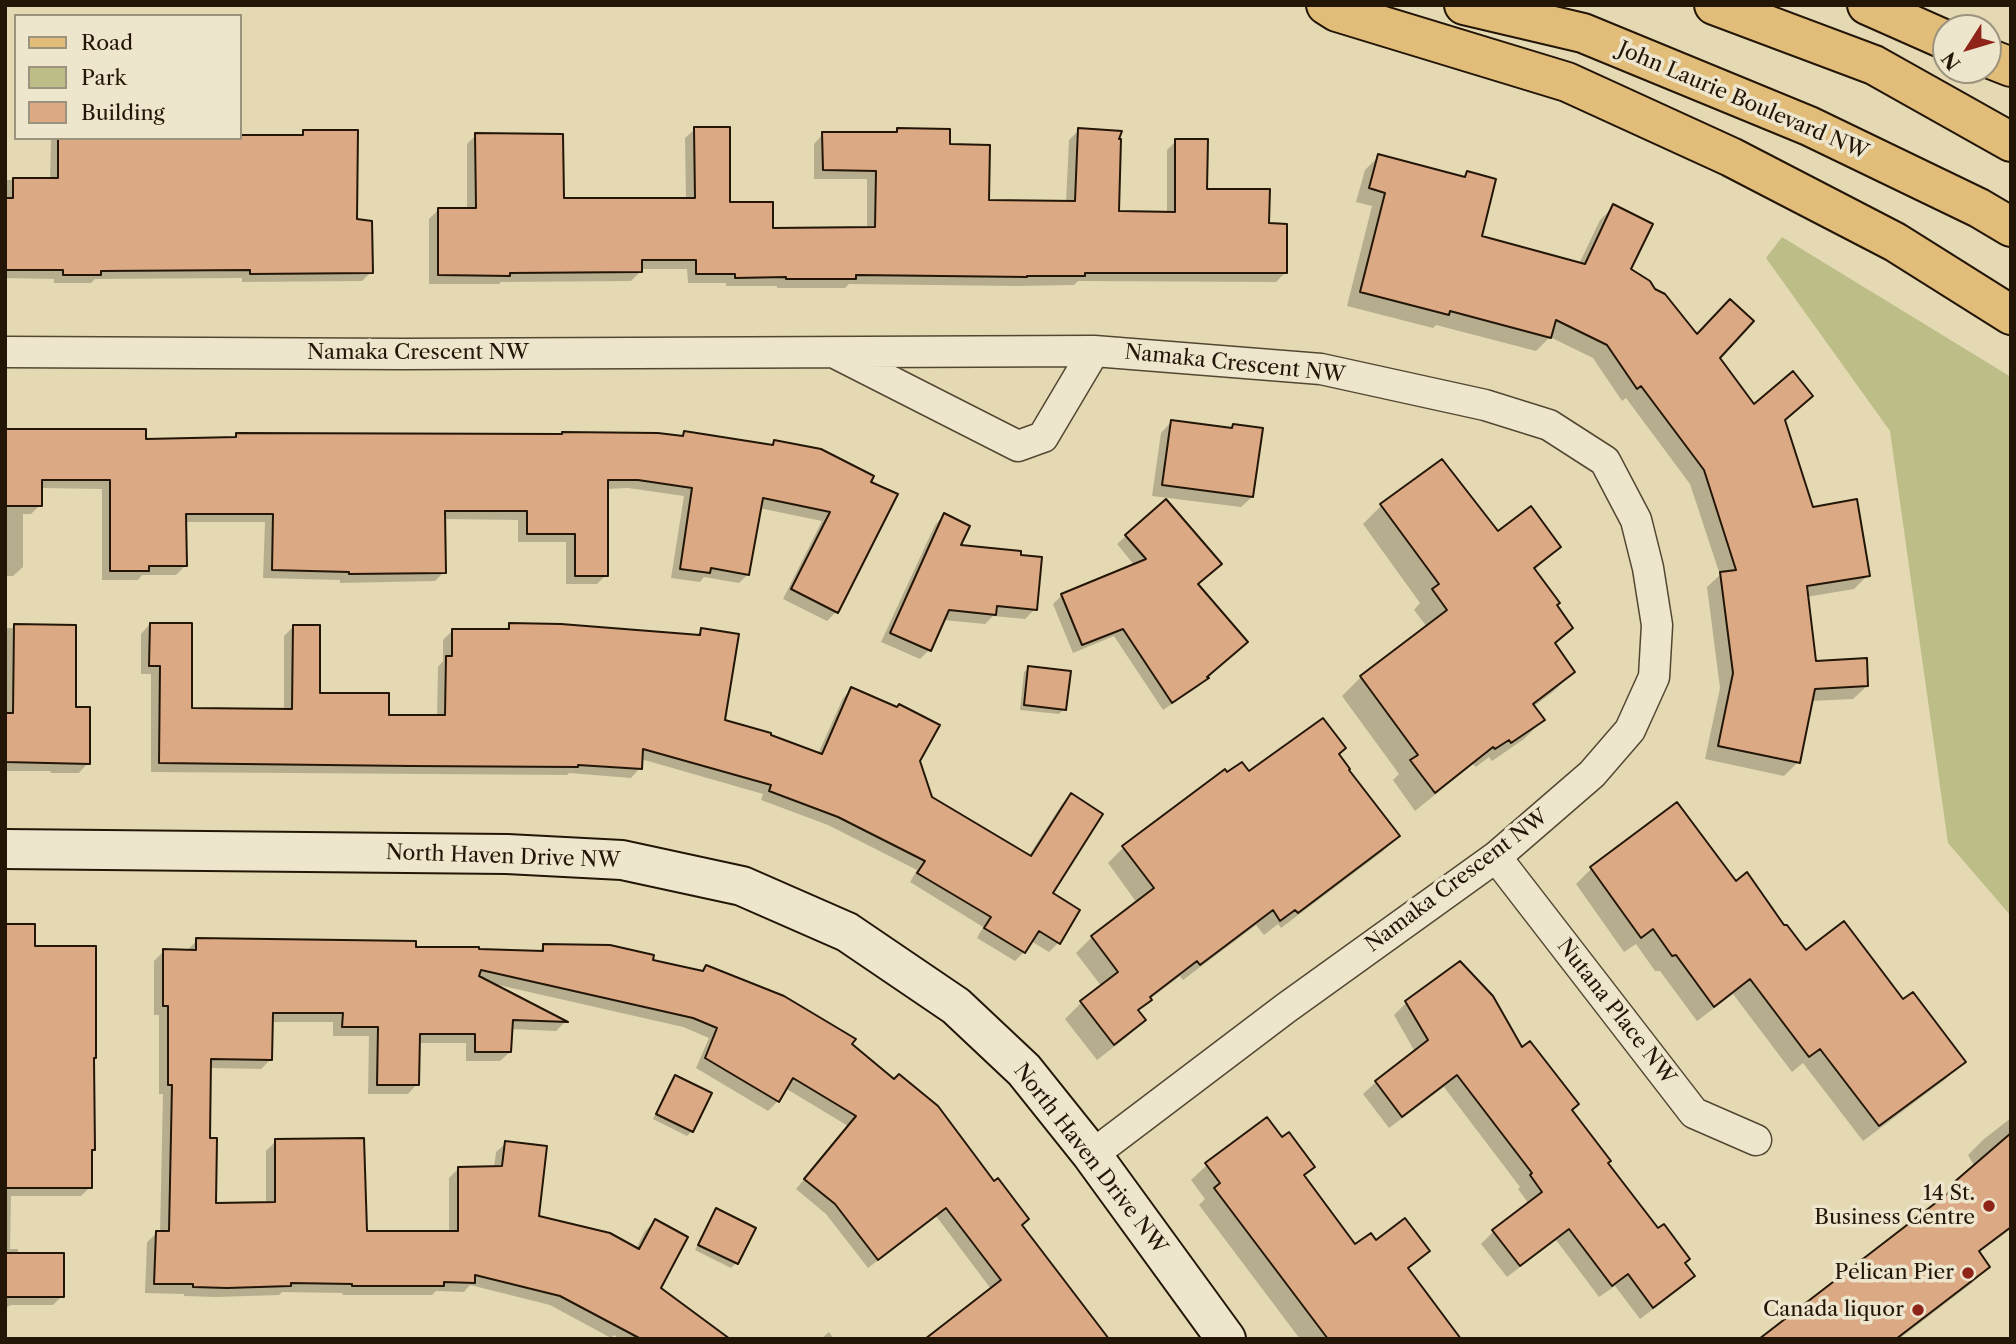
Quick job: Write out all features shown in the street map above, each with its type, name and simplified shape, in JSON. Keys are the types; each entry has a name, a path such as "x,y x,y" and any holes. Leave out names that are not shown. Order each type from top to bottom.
{"main road":[{"path":"1326,5 1337,12 1580,88 1731,157 1895,242 2011,316"},
{"name":"John Laurie Boulevard NW","path":"1464,5 1596,38 1809,126 1979,208 2011,228"},
{"path":"1714,5 1874,65 2011,142"},
{"path":"1867,5 1932,34"}],"street":[{"name":"Namaka Crescent NW","path":"831,351 1018,446 1043,437 1094,351"},
{"name":"Namaka Crescent NW","path":"5,352 404,354 1094,351 1321,369 1485,405 1549,425 1605,461 1636,520 1648,568 1657,625 1654,677 1630,730 1592,774 1496,857 1286,1008 1092,1155"},
{"name":"North Haven Drive NW","path":"5,849 507,853 622,860 742,886 847,932 956,1006 1024,1070 1092,1155 1226,1339"},
{"name":"Nutana Place NW","path":"1496,857 1694,1113 1756,1140"}],"green space":[{"path":"1782,237 2011,377 2011,916 1948,843 1890,431 1766,258"}],"building":[{"path":"694,127 730,127 730,202 773,202 773,228 875,227 876,171 823,170 822,132 897,132 897,128 950,129 950,144 990,145 989,200 1075,201 1078,128 1122,131 1119,139 1119,211 1175,212 1175,139 1208,139 1207,189 1270,189 1269,223 1287,224 1287,273 735,278 735,274 696,274 696,260 642,260 642,272 438,275 438,208 476,208 475,133 563,134 564,198 695,198"},
{"path":"303,130 358,130 357,219 372,221 373,273 250,274 250,270 101,271 101,275 63,275 63,270 5,270 5,198 13,198 13,178 58,178 58,140 242,140 242,135 303,135"},
{"path":"1378,154 1465,177 1467,171 1496,179 1482,236 1585,264 1613,204 1653,224 1631,269 1665,294 1697,334 1730,299 1754,321 1720,358 1754,404 1793,371 1813,396 1785,420 1813,507 1857,499 1870,576 1807,586 1816,661 1867,658 1868,686 1815,689 1800,763 1718,746 1733,673 1720,572 1736,570 1704,470 1641,386 1637,389 1607,345 1556,320 1551,338 1450,311 1449,315 1360,292 1385,193 1369,188"},
{"path":"1171,420 1232,428 1233,424 1263,428 1253,497 1162,485"},
{"path":"5,429 146,429 146,439 236,437 236,433 562,432 658,433 683,436 684,431 773,445 774,440 821,449 874,476 871,482 898,494 838,613 791,589 830,512 763,498 749,575 711,568 710,573 680,569 692,488 638,480 608,480 608,576 575,576 575,534 527,534 527,511 445,511 446,573 349,574 272,570 273,514 186,514 187,566 149,566 149,571 110,571 110,480 42,480 42,506 5,506"},
{"path":"1442,459 1498,531 1531,506 1561,547 1534,568 1560,603 1557,605 1573,628 1555,643 1575,672 1533,704 1545,720 1511,743 1509,740 1495,749 1493,747 1435,793 1410,760 1418,755 1360,676 1447,610 1432,589 1439,584 1380,504"},
{"path":"1166,499 1222,564 1198,584 1248,642 1207,677 1209,678 1172,703 1123,629 1082,645 1061,594 1146,559 1125,535"},
{"path":"944,513 970,526 961,545 1021,551 1021,555 1042,557 1037,610 997,606 996,615 949,610 931,651 890,633"},
{"path":"150,623 192,623 192,708 292,709 293,625 320,625 320,693 389,693 389,715 445,715 446,656 452,656 452,629 509,629 509,623 561,624 700,635 701,628 739,634 725,720 771,733 822,754 851,687 897,707 899,704 940,725 920,761 932,797 1031,856 1071,793 1103,814 1053,893 1080,910 1060,944 1039,931 1025,953 984,928 991,917 917,873 925,861 838,817 769,791 771,785 643,749 642,769 578,765 159,763 160,666 149,666"},
{"path":"14,624 76,625 76,707 90,707 90,764 5,762 5,713 13,713"},
{"path":"1028,666 1071,671 1066,710 1024,705"},
{"path":"1323,718 1346,748 1339,754 1349,770 1400,836 1298,913 1295,910 1280,921 1273,910 1200,965 1197,961 1150,997 1152,1000 1138,1010 1146,1020 1114,1045 1080,1001 1118,972 1091,936 1154,888 1122,846 1225,769 1227,772 1242,762 1249,771"},
{"path":"1677,802 1736,881 1747,872 1784,925 1787,925 1806,950 1844,921 1903,999 1913,992 1966,1062 1879,1126 1820,1049 1809,1057 1750,979 1714,1007 1676,955 1672,956 1653,929 1641,938 1590,867"},
{"path":"5,924 35,924 35,946 96,946 95,1150 92,1150 92,1188 5,1188"},
{"path":"196,938 416,941 416,947 543,951 543,944 610,945 654,955 653,960 703,971 706,965 784,996 856,1039 852,1044 894,1079 899,1074 938,1106 994,1181 998,1178 1029,1219 1022,1225 1109,1339 925,1339 1001,1280 946,1208 878,1260 835,1204 804,1179 856,1116 793,1078 779,1102 705,1058 717,1028 693,1018 481,970 479,976 568,1022 513,1020 511,1052 475,1052 475,1034 420,1034 419,1085 377,1085 378,1027 342,1027 343,1013 273,1013 272,1060 211,1059 210,1138 217,1138 216,1203 275,1202 275,1139 364,1138 367,1231 458,1231 458,1167 502,1166 505,1141 547,1146 539,1216 610,1233 639,1249 655,1219 688,1237 661,1288 730,1339 641,1339 560,1296 475,1275 475,1283 444,1282 444,1286 291,1283 291,1286 227,1288 193,1287 193,1284 154,1284 156,1231 169,1231 172,1085 168,1085 168,1006 163,1006 163,949 196,950"},
{"path":"1460,961 1493,996 1522,1047 1530,1041 1579,1104 1572,1110 1611,1161 1608,1163 1658,1228 1664,1224 1690,1259 1685,1263 1695,1276 1653,1308 1628,1274 1612,1286 1569,1229 1520,1266 1492,1230 1542,1192 1530,1175 1532,1173 1457,1075 1402,1117 1375,1081 1428,1040 1405,1001"},
{"path":"675,1075 712,1093 693,1132 656,1114"},
{"path":"1267,1117 1282,1137 1289,1132 1315,1167 1304,1175 1355,1244 1371,1233 1376,1240 1405,1218 1430,1251 1408,1268 1461,1339 1328,1339 1214,1188 1220,1183 1205,1163"},
{"path":"2011,1133 2011,1227 1979,1251 1990,1267 1896,1339 1759,1339 1955,1188 1952,1184"},
{"path":"716,1208 756,1228 738,1264 698,1245"},
{"path":"5,1253 64,1253 64,1297 5,1297"}],"place":[{"name":"14 St. Business Centre","path":"1989,1206"},
{"name":"Pelican Pier","path":"1968,1273"},
{"name":"Canada liquor","path":"1918,1310"}]}
